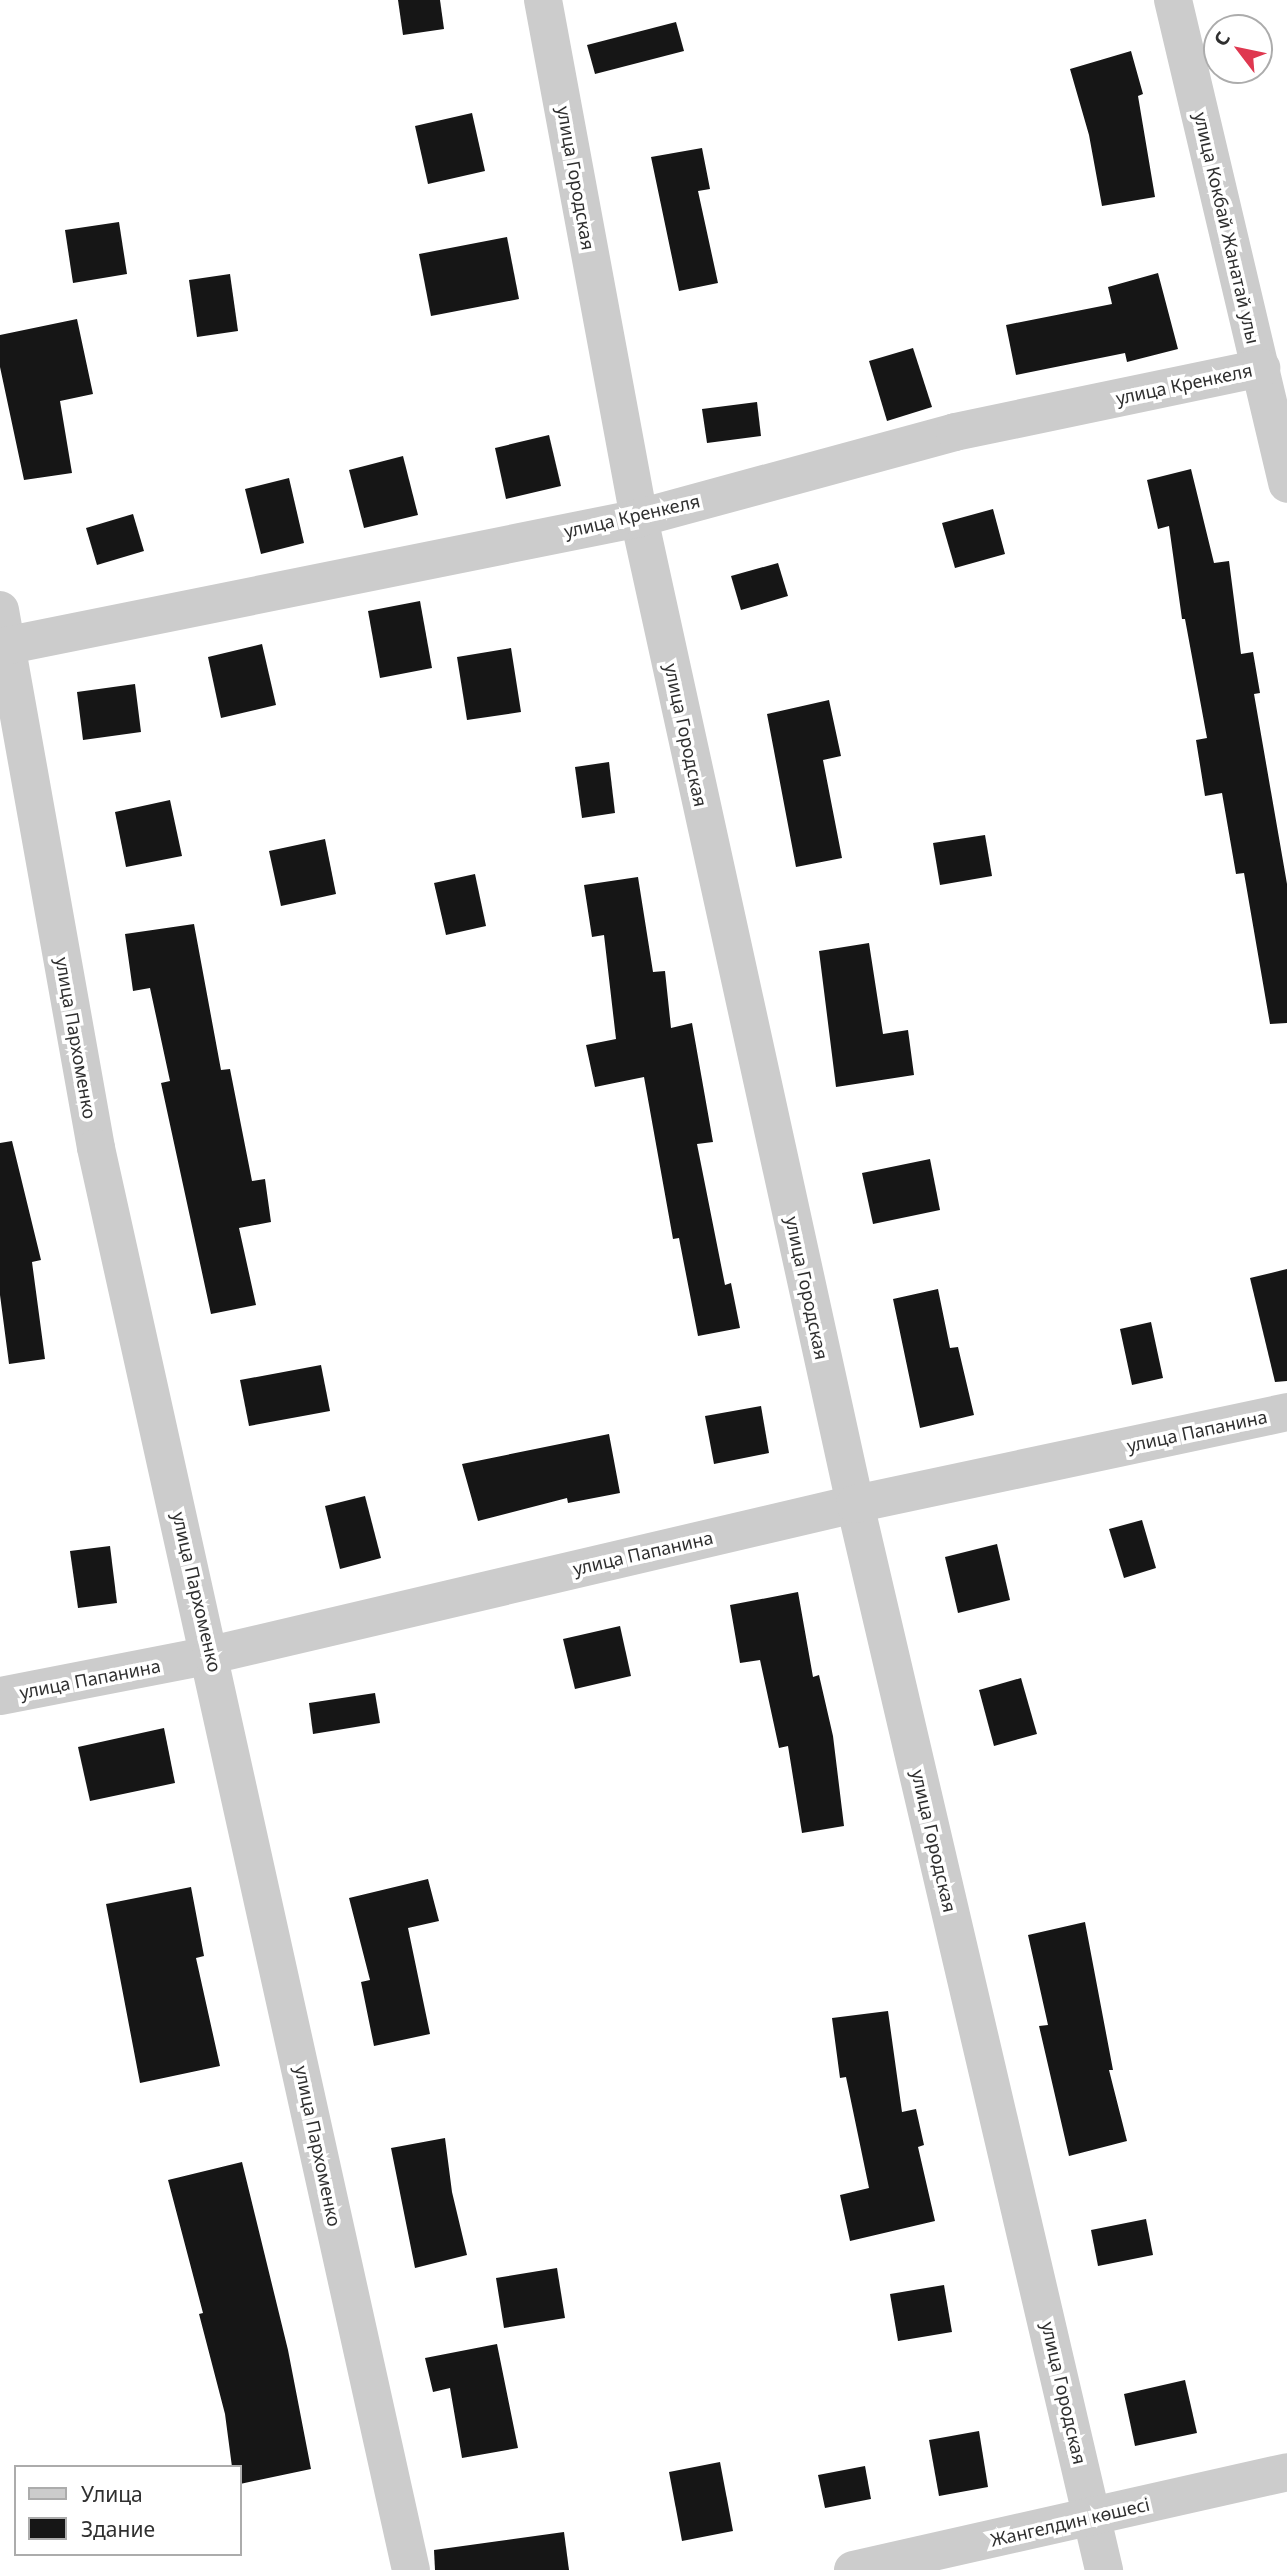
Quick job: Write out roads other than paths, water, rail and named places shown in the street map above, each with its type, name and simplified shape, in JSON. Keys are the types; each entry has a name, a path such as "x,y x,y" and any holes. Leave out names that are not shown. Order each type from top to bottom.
{"street":[{"name":"улица Городская","path":"543,0 639,518 855,1504 1104,2570"},
{"name":"улица Кокбай Жанатай улы","path":"1172,0 1261,368 1279,412 1287,484"},
{"name":"улица Кренкеля","path":"3,634 639,518 955,432 1261,368"},
{"name":"улица Пархоменко","path":"3,634 96,1148 211,1655 411,2570"},
{"name":"улица Папанина","path":"0,1696 211,1655 855,1504 1287,1412"},
{"name":"Жангелдин көшесі","path":"853,2570 1093,2518 1287,2472"}]}
